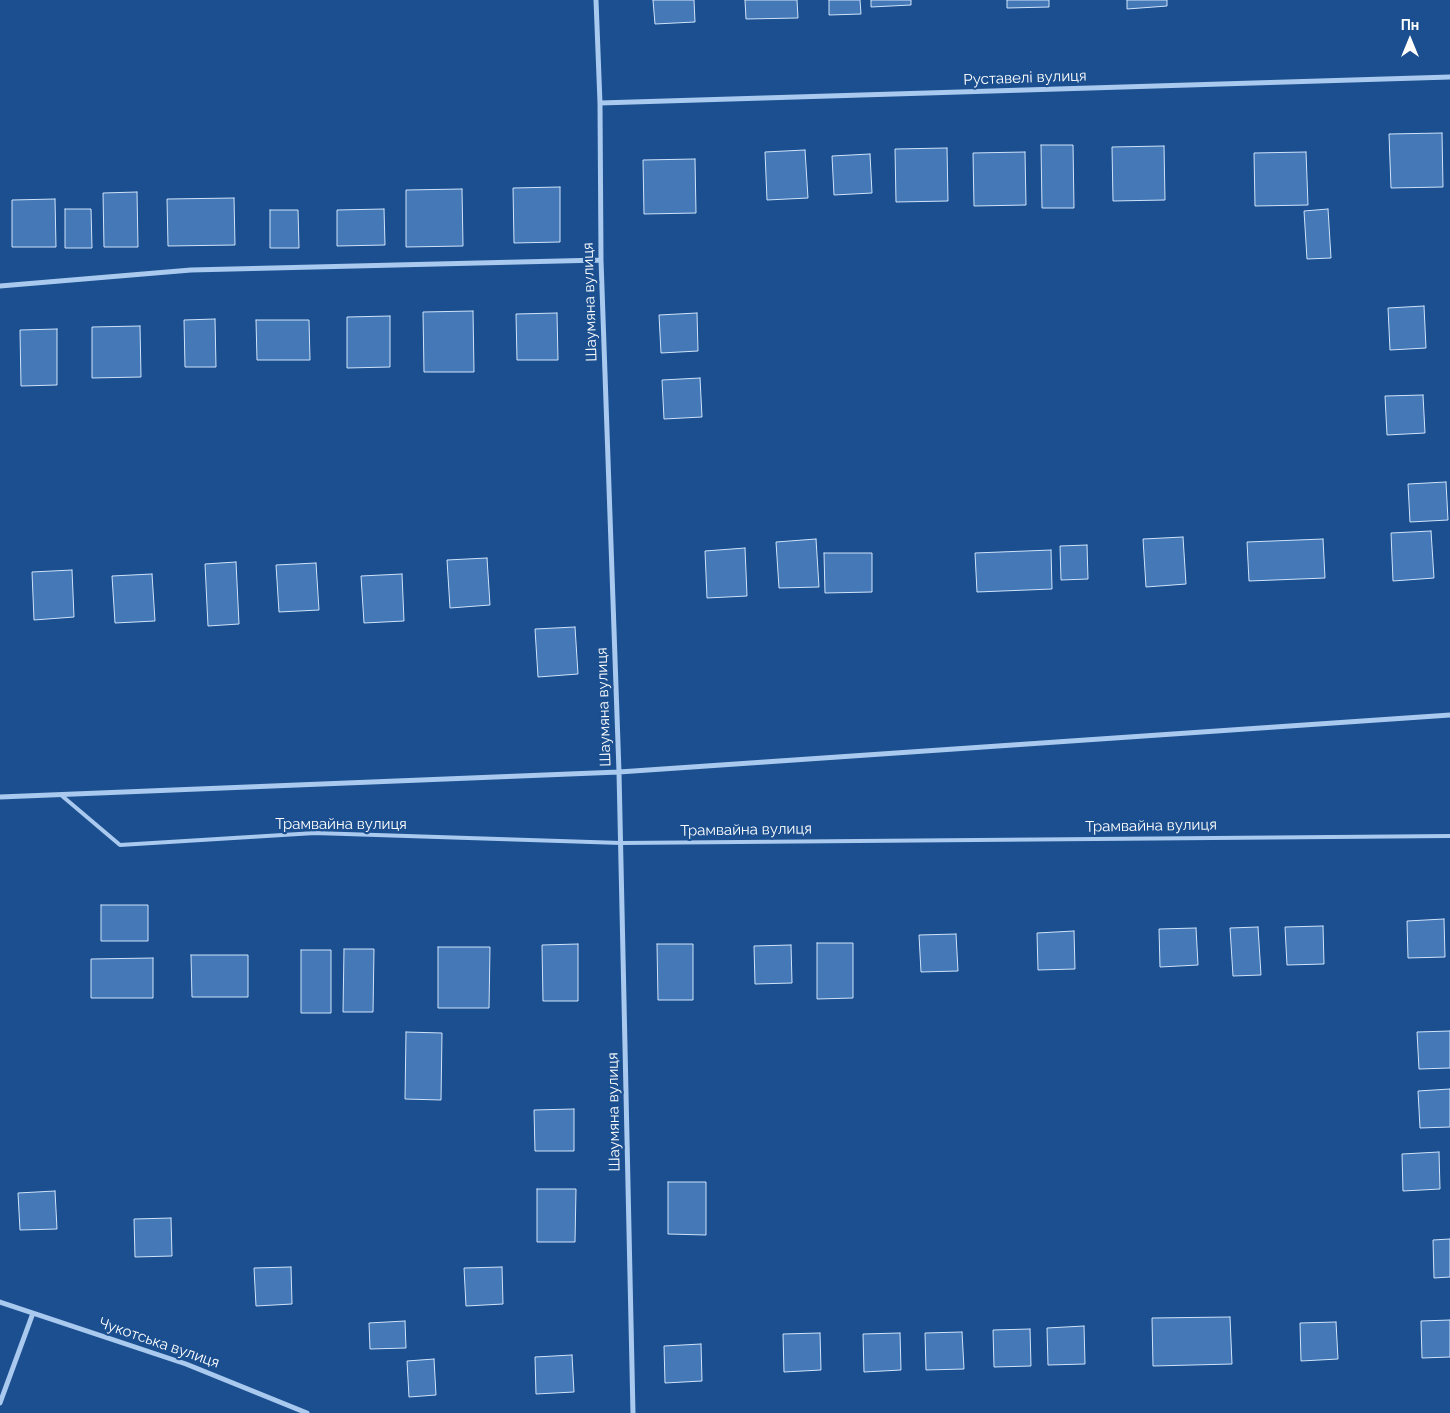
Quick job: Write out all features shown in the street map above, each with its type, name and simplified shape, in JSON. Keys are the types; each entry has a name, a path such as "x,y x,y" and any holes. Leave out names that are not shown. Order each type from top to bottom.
{"street":[{"name":"Шаумяна вулиця","path":"596,0 600,103 600,260 621,843 633,1413"},
{"name":"Руставелі вулиця","path":"600,103 1450,77"},
{"path":"0,286 191,270 600,260"},
{"path":"0,797 619,772 1450,715"},
{"name":"Чукотська вулиця","path":"0,1302 186,1364 307,1413"},
{"path":"0,1403 33,1313"}],"lane":[{"name":"Трамвайна вулиця","path":"61,795 120,845 315,833 621,843 1450,836"}],"building":[{"path":"653,0 694,0 695,22 655,24"},
{"path":"745,0 797,0 798,18 746,19"},
{"path":"829,0 860,0 861,14 829,15"},
{"path":"871,0 911,0 911,5 871,7"},
{"path":"1007,0 1049,0 1049,7 1007,8"},
{"path":"1127,0 1167,0 1167,6 1127,9"},
{"path":"1442,133 1443,187 1391,188 1389,134"},
{"path":"1041,145 1073,145 1074,208 1042,208"},
{"path":"1164,146 1165,200 1113,201 1112,147"},
{"path":"947,148 948,201 896,202 895,149"},
{"path":"805,150 808,198 767,200 765,152"},
{"path":"1025,152 1026,205 974,206 973,153"},
{"path":"1306,152 1308,205 1255,206 1254,153"},
{"path":"870,154 872,193 834,195 832,156"},
{"path":"695,159 696,213 644,214 643,160"},
{"path":"560,187 560,242 514,243 513,188"},
{"path":"462,189 463,246 406,247 406,190"},
{"path":"137,192 138,247 104,247 103,193"},
{"path":"234,198 235,245 168,246 167,199"},
{"path":"55,199 56,247 12,247 12,200"},
{"path":"65,209 91,209 92,248 65,248"},
{"path":"384,209 385,245 337,246 337,210"},
{"path":"1328,209 1331,258 1307,259 1304,211"},
{"path":"270,210 298,210 299,248 270,248"},
{"path":"1424,306 1426,348 1390,350 1388,308"},
{"path":"473,311 474,372 424,372 423,312"},
{"path":"557,313 558,360 517,360 516,314"},
{"path":"697,313 698,351 661,353 659,315"},
{"path":"390,316 390,367 347,368 347,317"},
{"path":"215,319 216,367 185,367 184,320"},
{"path":"256,320 309,320 310,360 257,360"},
{"path":"140,326 141,377 92,378 92,327"},
{"path":"57,329 57,385 21,386 20,330"},
{"path":"700,378 702,417 664,419 662,380"},
{"path":"1423,395 1425,433 1387,435 1385,396"},
{"path":"1446,482 1448,520 1410,522 1408,484"},
{"path":"1431,531 1434,578 1393,581 1391,533"},
{"path":"1183,537 1186,584 1146,587 1143,539"},
{"path":"816,539 819,587 779,588 776,542"},
{"path":"1323,539 1325,578 1249,581 1247,542"},
{"path":"1087,545 1088,579 1061,580 1060,546"},
{"path":"745,548 747,596 707,598 705,551"},
{"path":"1051,550 1052,589 977,592 975,553"},
{"path":"824,553 872,553 872,592 825,593"},
{"path":"487,558 490,605 450,608 447,560"},
{"path":"236,562 239,624 208,626 205,564"},
{"path":"316,563 319,610 279,612 276,565"},
{"path":"72,570 74,617 34,620 32,572"},
{"path":"152,574 155,621 115,623 112,576"},
{"path":"402,574 404,621 364,623 361,576"},
{"path":"575,627 578,674 538,677 535,629"},
{"path":"101,905 148,905 148,941 101,941"},
{"path":"1444,919 1445,957 1408,958 1407,921"},
{"path":"1323,926 1324,964 1287,965 1285,927"},
{"path":"1258,927 1261,975 1233,976 1230,928"},
{"path":"1196,928 1198,965 1160,967 1159,929"},
{"path":"1074,931 1075,969 1038,970 1037,933"},
{"path":"956,934 958,971 921,972 919,935"},
{"path":"817,943 853,943 853,998 817,999"},
{"path":"578,944 578,1001 543,1001 542,945"},
{"path":"657,944 693,944 693,1000 658,1000"},
{"path":"791,945 792,983 755,984 754,946"},
{"path":"438,947 490,947 489,1008 438,1008"},
{"path":"344,949 374,949 373,1012 343,1012"},
{"path":"301,950 331,950 331,1013 301,1013"},
{"path":"191,955 248,955 248,997 192,997"},
{"path":"153,958 153,998 91,998 91,959"},
{"path":"1450,1031 1450,1068 1419,1069 1417,1032"},
{"path":"406,1032 442,1033 441,1100 405,1099"},
{"path":"1450,1089 1450,1127 1420,1128 1418,1091"},
{"path":"574,1109 574,1151 535,1151 534,1110"},
{"path":"1439,1152 1440,1189 1403,1191 1402,1154"},
{"path":"668,1182 706,1182 706,1235 668,1234"},
{"path":"537,1189 576,1189 575,1242 537,1242"},
{"path":"55,1191 57,1229 20,1230 18,1193"},
{"path":"171,1218 172,1256 135,1257 134,1219"},
{"path":"1450,1239 1450,1277 1434,1278 1433,1240"},
{"path":"291,1267 292,1304 256,1306 254,1268"},
{"path":"502,1267 503,1304 466,1306 464,1268"},
{"path":"1230,1317 1232,1364 1153,1366 1152,1318"},
{"path":"1450,1320 1450,1357 1422,1358 1421,1321"},
{"path":"405,1321 406,1348 370,1349 369,1323"},
{"path":"1336,1322 1338,1359 1301,1361 1300,1323"},
{"path":"1084,1326 1085,1364 1048,1365 1047,1328"},
{"path":"1030,1329 1031,1366 994,1367 993,1330"},
{"path":"962,1332 964,1369 926,1370 925,1333"},
{"path":"820,1333 821,1370 784,1372 783,1334"},
{"path":"900,1333 901,1370 864,1372 863,1334"},
{"path":"701,1344 702,1381 665,1383 664,1346"},
{"path":"572,1355 574,1392 536,1394 535,1357"},
{"path":"434,1359 436,1395 409,1397 407,1361"}]}
